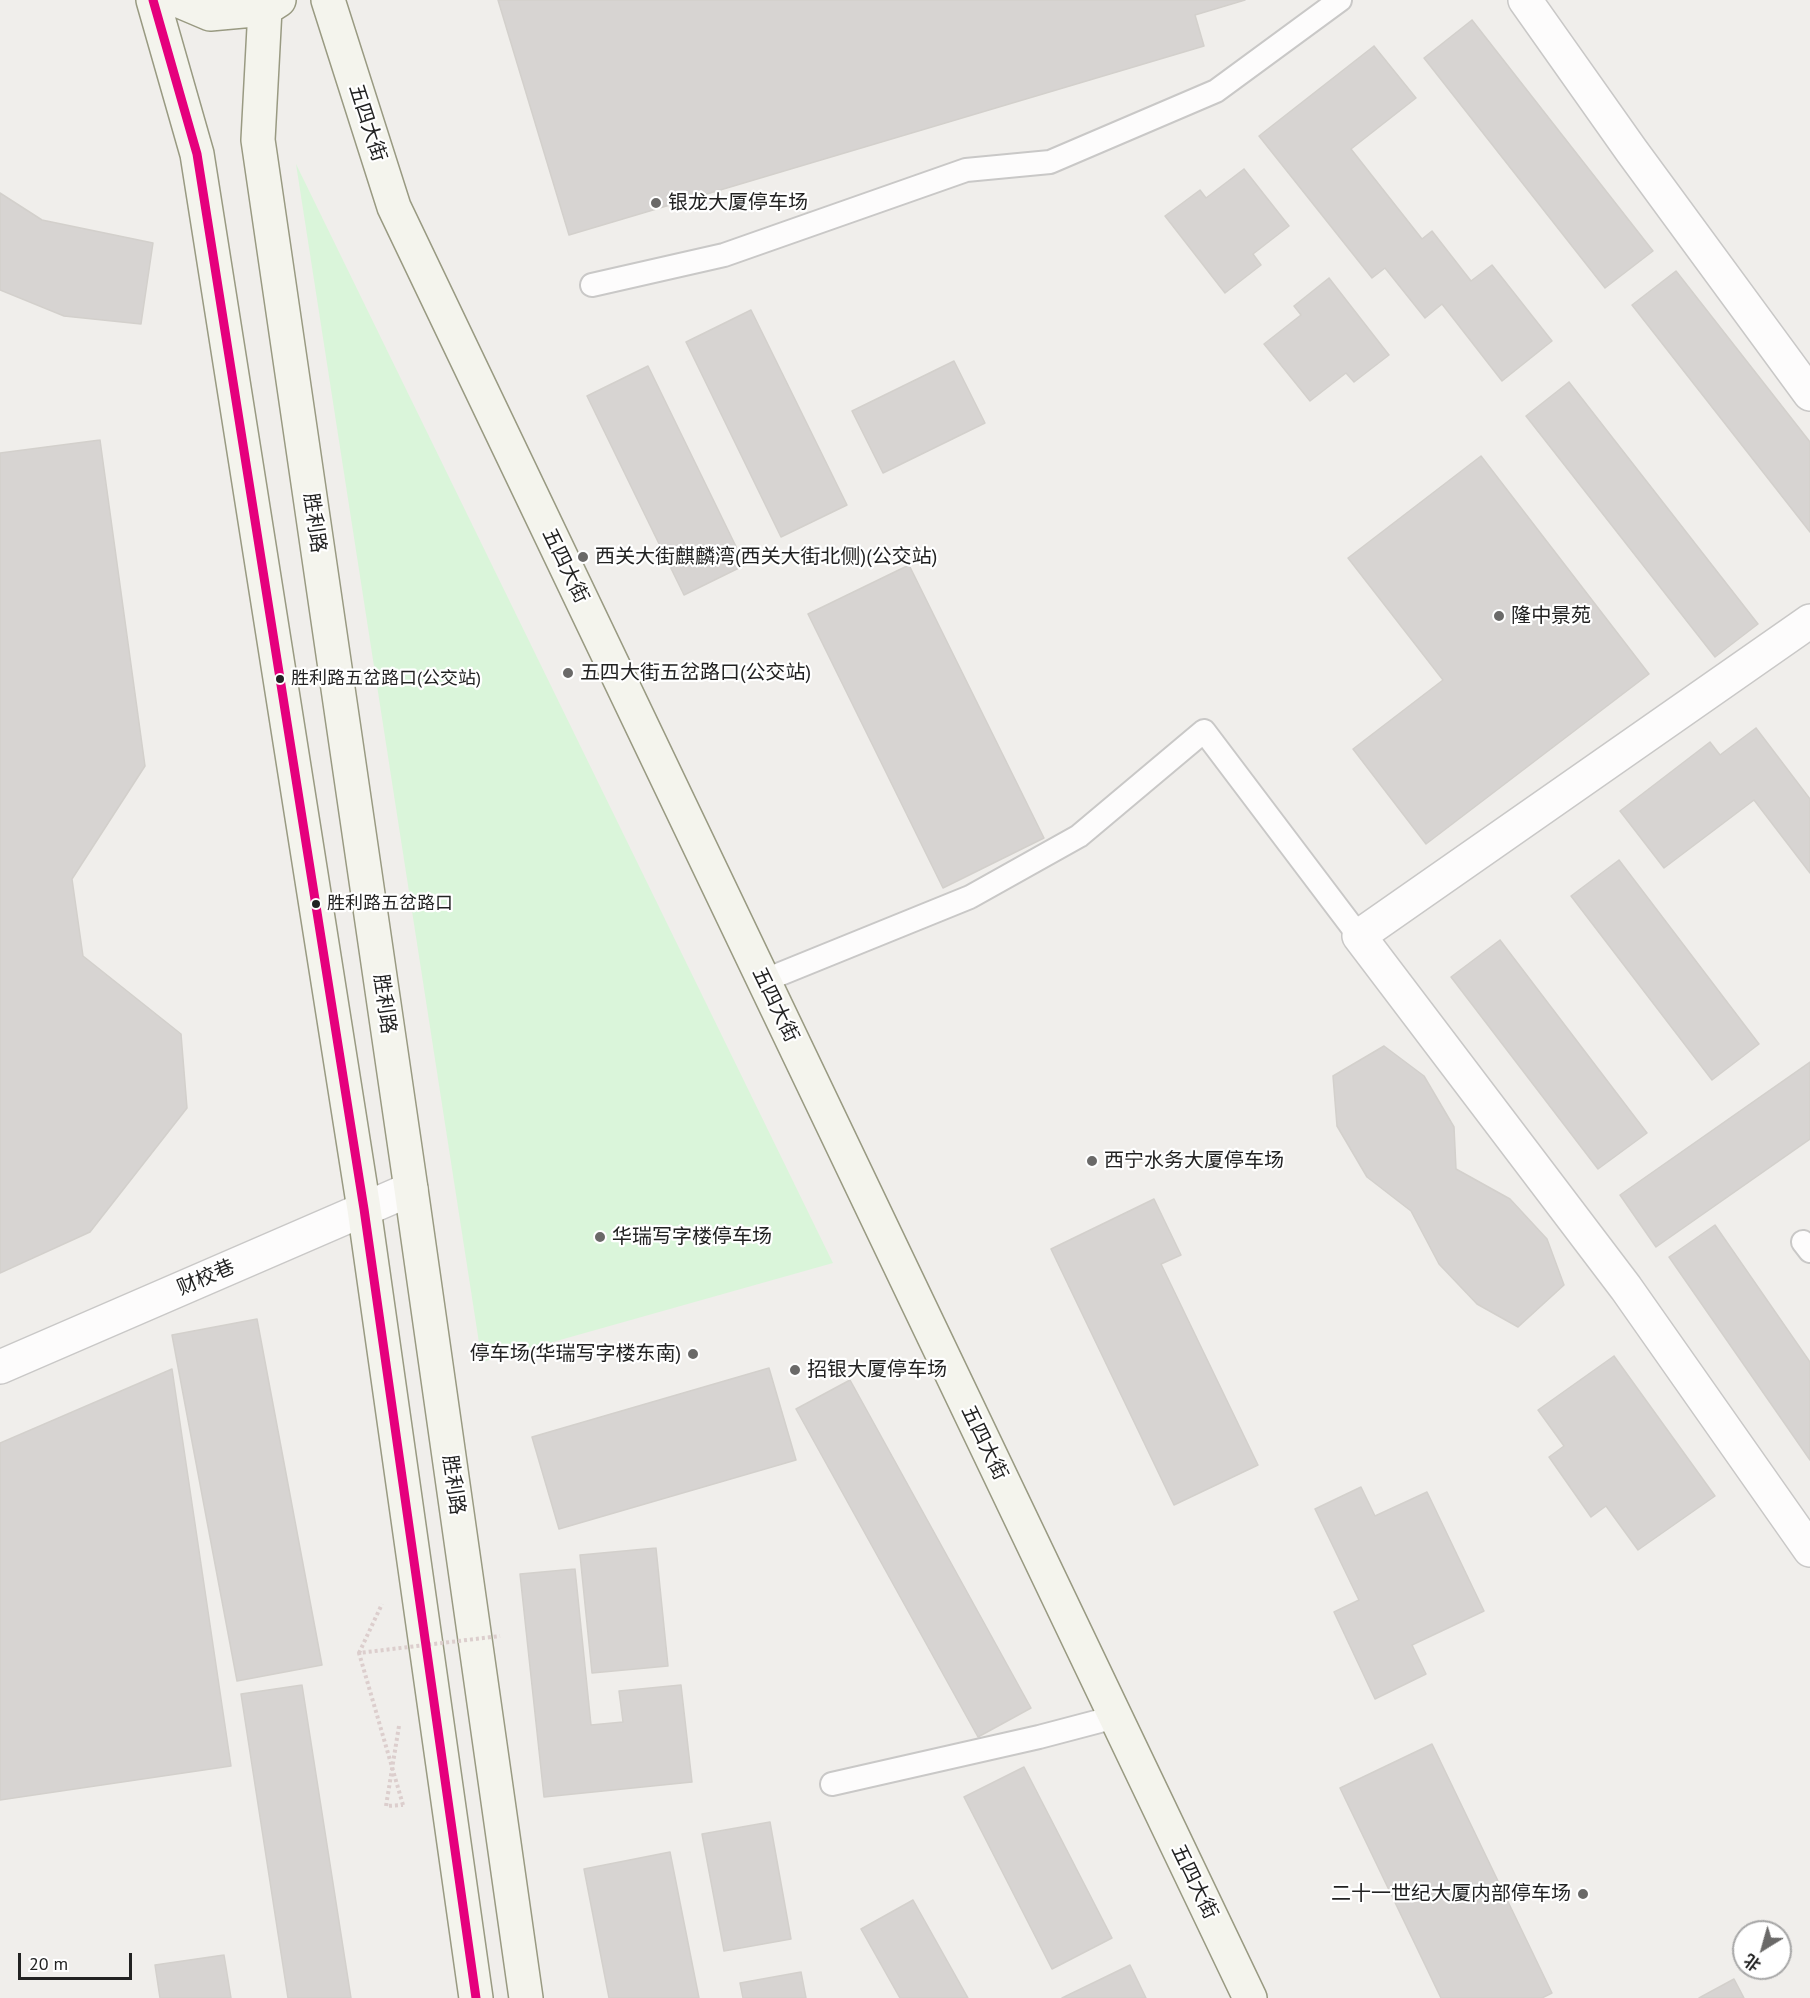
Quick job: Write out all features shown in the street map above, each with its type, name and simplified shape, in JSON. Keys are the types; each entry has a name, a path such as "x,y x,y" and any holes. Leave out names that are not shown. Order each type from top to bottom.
{"main road":[{"path":"153,0 197,154 364,1209 476,1998"},
{"path":"177,0 210,14 272,4"},
{"name":"五四大街","path":"328,0 394,207 1250,1998"},
{"name":"胜利路","path":"272,4 258,140 526,1998"}],"street":[{"path":"1525,0 1638,160 1810,394"},
{"path":"1810,621 1359,936 1626,1288 1810,1550"},
{"name":"财校巷","path":"0,1367 411,1189"}],"lane":[{"path":"592,285 724,255 966,170 1050,162 1216,91 1340,0"},
{"path":"764,981 970,897 1079,837 1204,731 1359,936"},
{"path":"832,1784 1039,1737 1115,1717"}],"path":[{"path":"431,1678 400,1720 386,1806 403,1805 359,1653 500,1636"}],"green space":[{"path":"296,164 833,1263 482,1362"}],"building":[{"path":"498,0 1245,0 1195,15 1204,46 569,235"},
{"path":"1472,20 1653,251 1605,288 1424,58"},
{"path":"1374,46 1416,98 1351,149 1422,239 1432,231 1471,281 1492,265 1552,341 1502,381 1442,304 1425,318 1385,268 1372,278 1259,136"},
{"path":"1244,169 1289,226 1253,254 1261,265 1225,293 1165,216 1200,190 1206,198"},
{"path":"0,193 42,220 153,243 141,324 64,316 0,290"},
{"path":"1676,271 1810,442 1810,532 1632,305"},
{"path":"1329,278 1389,355 1354,382 1346,373 1310,401 1264,344 1301,315 1294,306"},
{"path":"751,310 847,505 781,537 686,342"},
{"path":"954,361 985,423 883,473 852,411"},
{"path":"648,366 745,565 684,595 587,396"},
{"path":"1569,382 1758,624 1715,657 1526,416"},
{"path":"100,440 145,766 72,879 83,956 181,1034 187,1108 90,1232 0,1273 0,453"},
{"name":"隆中景苑","path":"1481,456 1649,674 1426,844 1353,749 1443,680 1348,558"},
{"path":"909,565 1044,838 943,888 808,614"},
{"path":"1756,728 1810,799 1810,873 1754,800 1664,868 1620,811 1710,742 1720,755"},
{"path":"1619,860 1759,1044 1712,1080 1571,896"},
{"path":"1500,940 1647,1133 1598,1169 1451,977"},
{"path":"1384,1046 1424,1076 1454,1127 1456,1169 1510,1199 1547,1239 1564,1285 1518,1327 1477,1304 1439,1264 1411,1211 1367,1177 1337,1126 1333,1076"},
{"path":"1810,1062 1810,1139 1656,1247 1620,1195"},
{"path":"1154,1199 1181,1255 1161,1264 1258,1465 1174,1505 1051,1249"},
{"path":"1715,1225 1810,1362 1810,1460 1669,1257"},
{"path":"257,1319 322,1665 237,1681 172,1335"},
{"path":"1614,1356 1715,1496 1638,1550 1606,1506 1591,1517 1549,1457 1564,1446 1538,1410"},
{"path":"769,1368 796,1460 559,1529 532,1437"},
{"path":"172,1369 231,1766 0,1800 0,1443"},
{"path":"850,1380 1031,1708 978,1737 796,1409"},
{"path":"1361,1487 1375,1516 1427,1492 1484,1611 1412,1645 1426,1674 1375,1699 1334,1612 1359,1600 1315,1509"},
{"path":"656,1548 668,1666 592,1673 580,1555"},
{"path":"575,1569 591,1725 623,1722 619,1691 681,1685 692,1782 544,1797 520,1574"},
{"path":"302,1685 351,1998 288,1998 241,1694"},
{"path":"1432,1744 1552,1993 1542,1998 1441,1998 1340,1788"},
{"path":"1024,1767 1112,1938 1052,1969 964,1797"},
{"path":"770,1822 791,1939 724,1951 702,1834"},
{"path":"670,1852 699,1998 609,1998 584,1869"},
{"path":"913,1900 968,1998 900,1998 861,1929"},
{"path":"224,1955 231,1998 160,1998 155,1965"},
{"path":"1130,1965 1146,1998 1062,1998"},
{"path":"801,1972 806,1998 743,1998 740,1983"},
{"path":"1735,1980 1744,1998 1699,1998"}],"transit line":[{"path":"153,0 197,154 364,1209 476,1998"}],"place":[{"name":"银龙大厦停车场","path":"656,203"},
{"name":"西关大街麒麟湾(西关大街北侧)(公交站)","path":"583,557"},
{"name":"隆中景苑","path":"1499,616"},
{"name":"五四大街五岔路口(公交站)","path":"568,673"},
{"name":"胜利路五岔路口(公交站)","path":"280,679"},
{"name":"胜利路五岔路口","path":"316,904"},
{"name":"西宁水务大厦停车场","path":"1092,1161"},
{"name":"华瑞写字楼停车场","path":"600,1237"},
{"name":"停车场(华瑞写字楼东南)","path":"693,1354"},
{"name":"招银大厦停车场","path":"795,1370"},
{"name":"二十一世纪大厦内部停车场","path":"1583,1894"}]}
